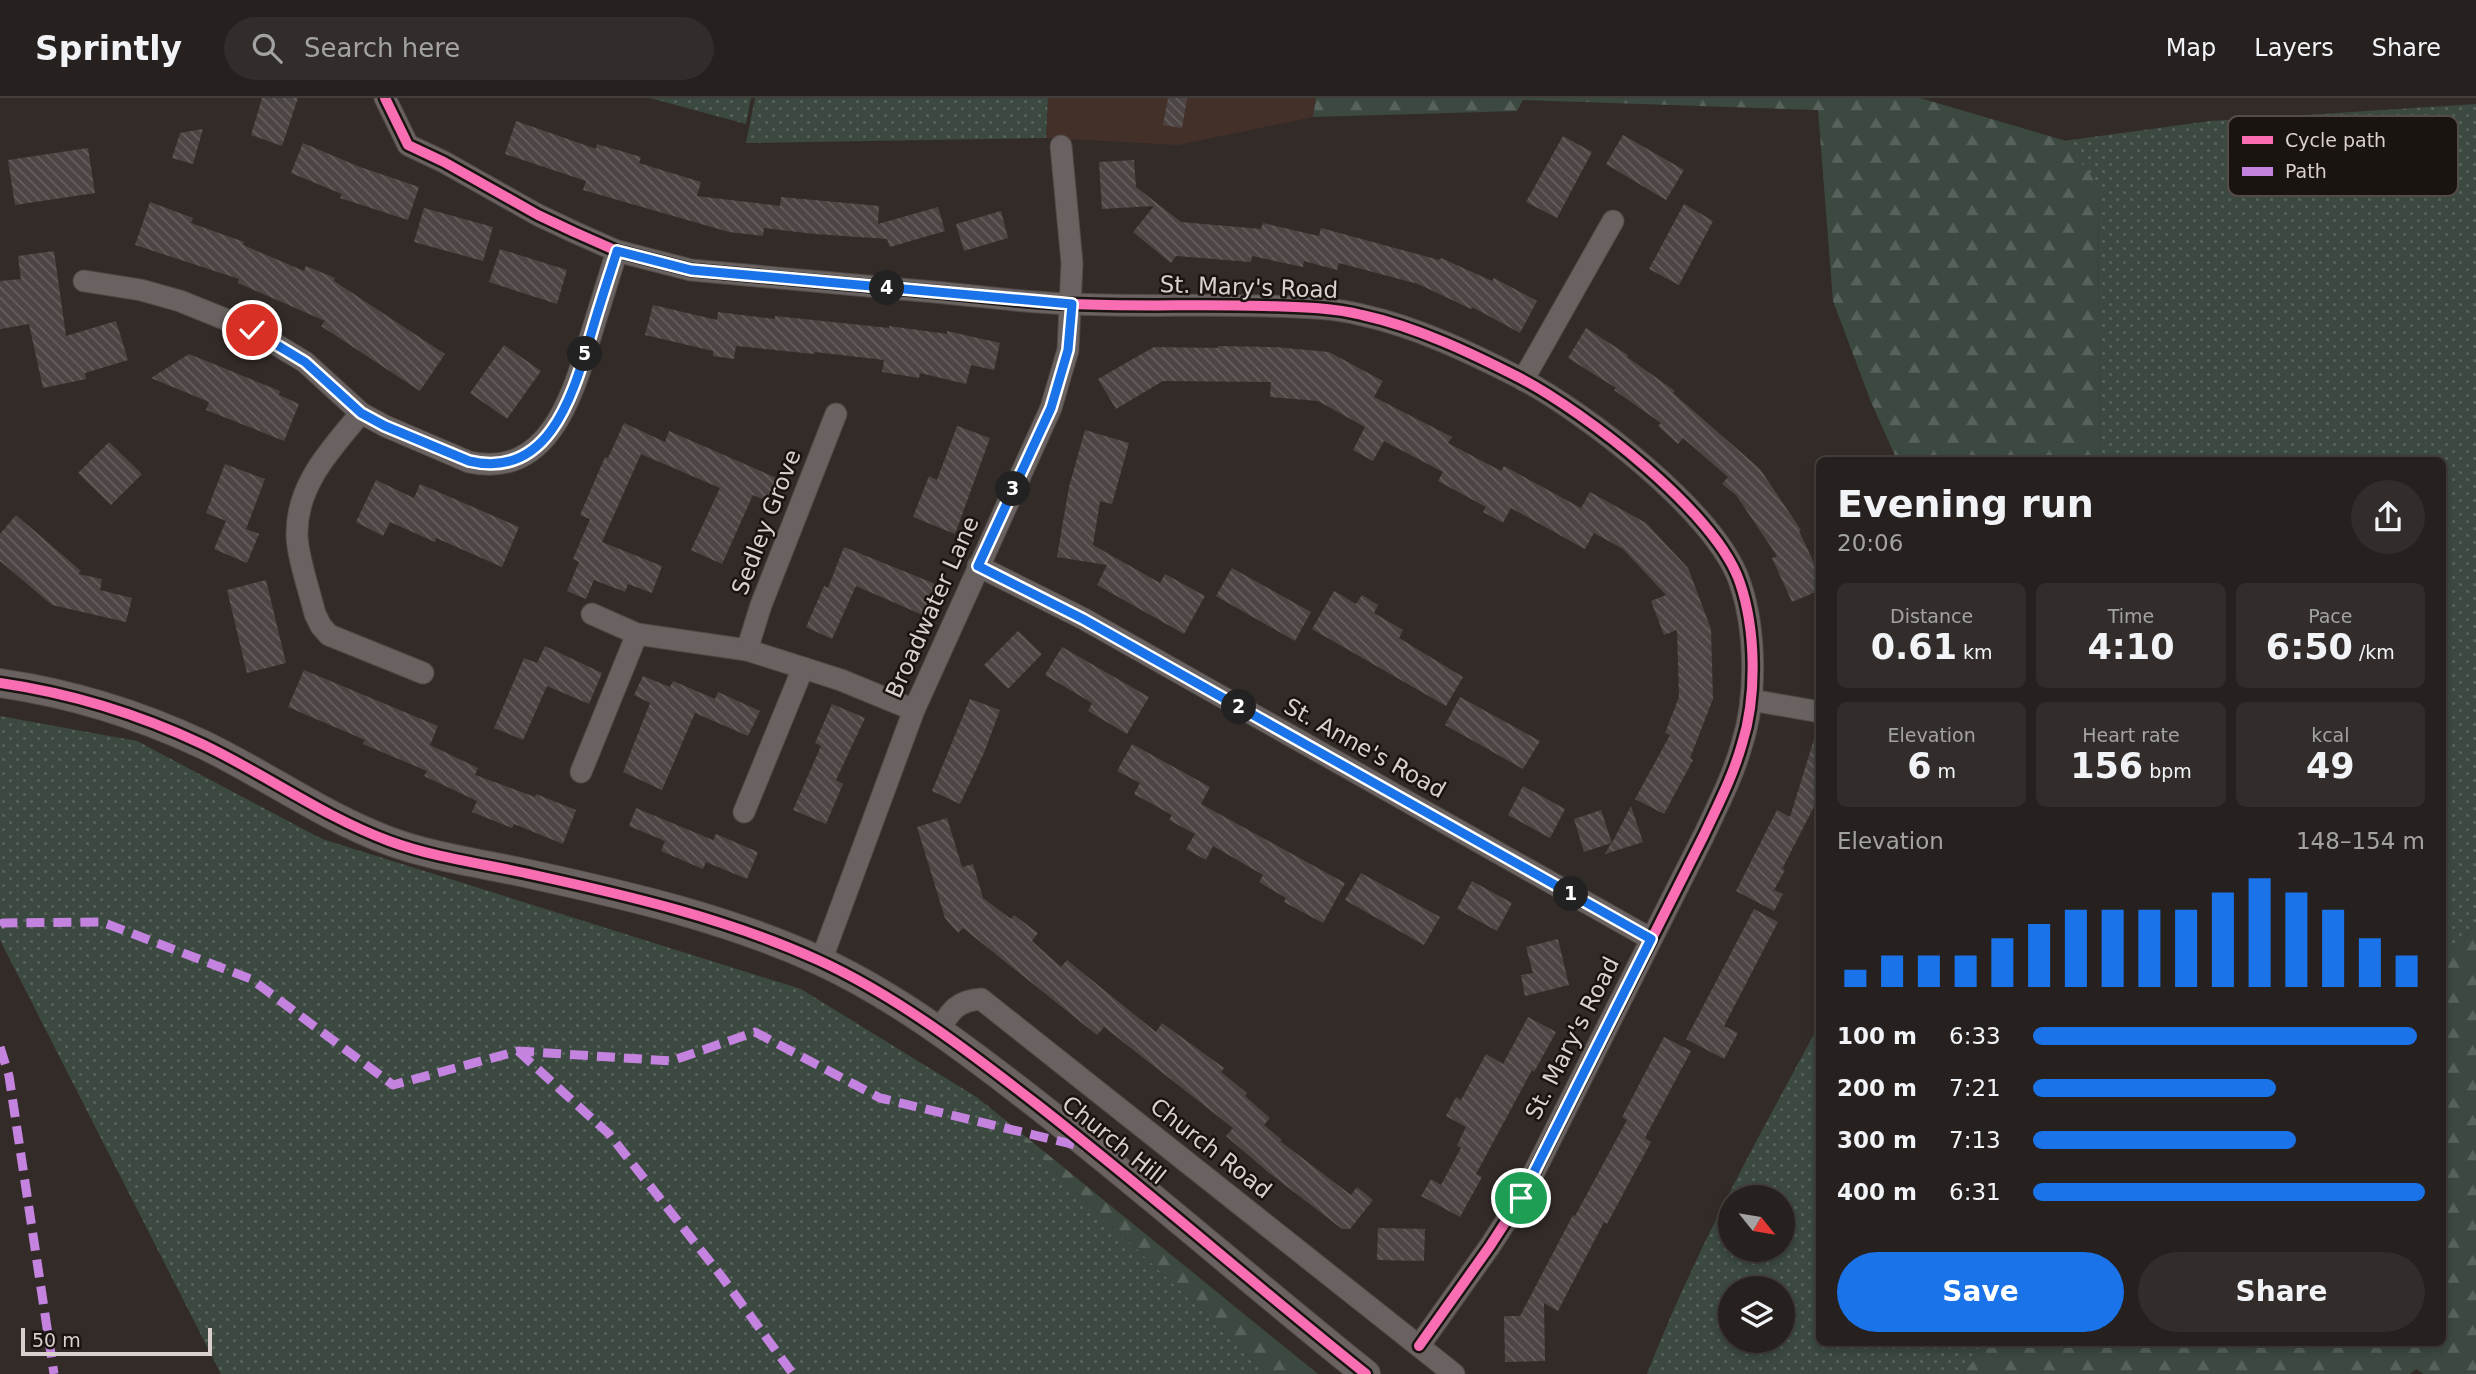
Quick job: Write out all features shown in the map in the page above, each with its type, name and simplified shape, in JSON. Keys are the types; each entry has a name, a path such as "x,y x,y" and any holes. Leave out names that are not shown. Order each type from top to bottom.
{"street":[{"name":"St. Mary's Road","path":"385,98 408,145 538,215 617,251 691,270 1072,304 1307,307 1362,314 1415,331 1523,380 1582,418 1636,460 1686,505 1729,558 1740,584 1751,638 1751,701 1743,742 1728,784 1521,1198 1419,1346"},
{"name":"Broadwater Lane","path":"821,961 914,710 1051,408 1068,350 1072,304 1072,263 1061,146"},
{"path":"1523,380 1612,221"},
{"path":"83,281 141,290 180,301 252,330 305,362 361,413 483,465 517,458 535,448 551,432 564,413 617,251"},
{"path":"361,413 309,480 300,505 297,536 315,614 329,635 423,673"},
{"name":"Sedley Grove","path":"747,650 761,605 836,414"},
{"name":"St. Anne's Road","path":"978,566 1083,619 1651,939"},
{"path":"592,614 637,634 747,650 841,680 914,710"},
{"path":"581,772 637,634"},
{"path":"744,813 803,668"},
{"name":"Church Hill","path":"0,683 98,704 203,744 332,816 391,842 442,856 586,886 698,915 821,961 868,986 989,1067 1094,1149 1366,1374"},
{"path":"1751,701 1816,711"},
{"name":"Church Road","path":"938,1031 952,1010 965,1000 981,999 1454,1374"}],"shaded area":[{"path":"1048,98 1316,98 1313,117 1178,145 1046,138"}],"green space":[{"path":"650,98 751,98 746,124"},
{"path":"755,98 1048,98 1046,138 746,143"},
{"path":"1316,98 1920,98 2063,140 2098,184 2100,457 1896,457 1871,402 1833,301 1818,110 1523,100 1517,111 1313,117"},
{"path":"2476,104 2476,927 2446,954 2446,457 2100,457 2098,184 2063,141 2228,120 2228,196 2458,196 2458,116 2288,116"},
{"path":"0,716 137,741 322,839 801,989 978,1098 1268,1374 221,1374 0,940"},
{"path":"2476,927 2476,1374 2424,1374 2416,1369 2410,1374 1963,1374 1985,1346 2446,1346 2446,954"},
{"path":"1816,1030 1816,1346 1985,1346 1963,1374 1647,1374 1685,1284 1718,1216 1718,1262 1796,1262 1796,1185 1734,1185"},
{"path":"978,1098 1318,1374 1268,1374"}],"building":[{"path":"262,98 298,98 282,146 251,135"},
{"path":"1168,98 1187,98 1182,128 1163,125"},
{"path":"516,121 596,149 597,144 641,157 639,163 701,182 697,196 780,206 781,197 879,206 878,224 938,207 945,231 890,247 887,239 764,228 763,236 729,232 583,190 586,181 505,154"},
{"path":"203,129 193,164 172,158 180,133"},
{"path":"1623,135 1684,170 1666,200 1606,164"},
{"path":"1563,136 1592,152 1557,218 1526,202"},
{"path":"303,143 360,167 419,187 408,220 340,198 342,194 291,173"},
{"path":"88,148 95,193 15,205 8,160"},
{"path":"1134,160 1136,187 1181,222 1261,229 1263,223 1319,236 1321,228 1439,260 1441,258 1492,281 1494,278 1537,301 1520,333 1472,307 1471,309 1418,284 1339,263 1337,270 1304,261 1303,267 1252,256 1251,262 1176,256 1171,263 1133,232 1154,206 1102,209 1099,162"},
{"path":"150,202 193,218 191,223 244,242 243,245 304,271 306,266 335,278 334,281 445,354 420,391 321,326 325,321 238,283 239,279 135,245"},
{"path":"1684,204 1713,221 1679,285 1649,269"},
{"path":"424,208 493,227 483,261 414,242"},
{"path":"1001,211 1008,238 964,251 956,224"},
{"path":"500,249 567,270 557,304 489,282"},
{"path":"54,251 66,336 116,321 128,360 85,373 86,379 43,388 29,324 0,329 0,281 21,279 18,256"},
{"path":"653,305 717,320 718,312 775,319 775,316 947,334 947,331 1000,343 994,370 971,365 966,384 920,373 919,378 882,372 884,360 815,352 736,346 734,359 713,356 713,351 645,335"},
{"path":"1586,328 1628,355 1627,357 1675,391 1673,393 1760,469 1801,530 1799,531 1816,567 1816,592 1792,602 1772,558 1777,556 1736,495 1722,484 1728,477 1683,438 1678,444 1658,426 1661,423 1614,390 1616,388 1568,358"},
{"path":"504,345 541,371 507,419 470,393"},
{"path":"1218,346 1329,352 1383,381 1374,397 1452,437 1448,443 1501,471 1504,466 1581,508 1590,492 1646,523 1688,568 1711,629 1713,699 1690,758 1693,760 1664,814 1635,799 1670,735 1665,733 1679,697 1677,630 1664,635 1651,601 1666,595 1623,549 1594,533 1585,549 1511,508 1503,523 1483,512 1486,507 1438,481 1443,472 1384,441 1373,461 1353,450 1365,427 1318,401 1270,397 1271,382 1163,381 1116,409 1098,379 1154,347"},
{"path":"189,354 280,391 279,395 299,404 284,441 206,410 209,402 151,378"},
{"path":"624,423 665,442 669,431 781,480 771,503 753,495 722,564 691,550 720,488 641,454 602,542 662,566 652,593 628,584 625,592 594,580 586,599 567,591 579,562 573,559 590,519 580,515 605,457 608,458"},
{"path":"957,426 990,438 955,534 913,517 929,476 937,480"},
{"path":"1085,430 1129,443 1112,504 1100,501 1093,545 1160,583 1165,574 1205,596 1184,634 1097,585 1107,565 1057,557 1069,487"},
{"path":"109,442 142,474 111,505 78,473"},
{"path":"225,464 265,479 246,529 259,534 247,563 214,549 226,521 206,513"},
{"path":"376,480 414,498 420,484 519,527 502,567 436,538 435,542 390,522 383,536 356,522"},
{"path":"16,515 81,571 78,574 102,579 100,590 132,598 126,622 52,605 0,561 0,534"},
{"path":"844,547 938,585 925,616 856,586 832,639 806,627 824,586 828,588"},
{"path":"1232,568 1311,612 1295,641 1216,596"},
{"path":"266,580 286,663 247,673 227,590"},
{"path":"1334,591 1356,604 1362,595 1378,605 1374,613 1403,630 1399,638 1463,677 1446,706 1312,629"},
{"path":"1018,631 1042,654 1008,689 984,665"},
{"path":"545,646 602,673 589,704 547,686 523,740 494,728 524,658 537,663"},
{"path":"1062,647 1149,697 1127,734 1088,711 1092,703 1045,675"},
{"path":"304,670 438,726 430,745 478,768 475,775 576,810 563,844 514,824 512,828 472,812 477,801 424,776 427,771 363,744 365,740 288,707"},
{"path":"643,676 670,687 673,681 715,699 718,692 760,711 748,736 695,713 662,790 623,772 650,703 634,695"},
{"path":"1460,697 1540,741 1523,769 1445,725"},
{"path":"970,699 1000,710 984,753 960,804 932,791"},
{"path":"832,704 865,718 836,780 843,784 826,824 793,810 821,746 815,743"},
{"path":"1816,736 1816,803 1782,869 1785,870 1774,890 1783,894 1774,911 1736,891 1777,810 1790,817"},
{"path":"1132,744 1210,787 1201,804 1345,883 1323,923 1284,902 1286,898 1259,882 1263,875 1213,846 1206,860 1186,849 1195,834 1169,820 1172,815 1134,794 1140,783 1117,771"},
{"path":"1523,786 1565,809 1550,838 1508,815"},
{"path":"1631,806 1643,842 1605,854 1611,843 1584,852 1574,819 1601,810 1612,843"},
{"path":"636,808 713,840 716,834 758,852 747,879 706,862 703,869 661,851 665,841 629,826"},
{"path":"947,818 962,867 973,864 983,898 1011,919 1014,915 1038,933 1032,941 1061,967 1067,960 1156,1032 1162,1023 1224,1068 1221,1072 1247,1093 1245,1096 1270,1118 1264,1125 1282,1140 1280,1141 1351,1195 1357,1187 1373,1200 1350,1229 1342,1229 1268,1172 1226,1136 1233,1128 1104,1027 1097,1035 963,928 958,933 945,918 917,827"},
{"path":"1361,873 1440,917 1424,945 1345,900"},
{"path":"1472,881 1512,903 1497,931 1457,909"},
{"path":"1754,909 1778,922 1724,1026 1738,1033 1724,1059 1686,1039"},
{"path":"1558,939 1569,985 1525,996 1521,975 1533,973 1526,947"},
{"path":"1528,1017 1556,1032 1534,1072 1532,1070 1476,1174 1482,1177 1460,1217 1421,1196 1431,1179 1441,1185 1461,1148 1457,1145 1466,1127 1446,1116 1456,1097 1461,1100 1486,1054 1503,1064"},
{"path":"1664,1037 1691,1051 1645,1138 1651,1142 1607,1224 1604,1222 1558,1311 1544,1303 1545,1361 1505,1362 1504,1316 1520,1316 1627,1120 1622,1117"},
{"path":"1378,1228 1425,1229 1424,1261 1377,1260"}],"marked path":[{"path":"0,925 102,922 251,979 393,1085 518,1051 671,1061 755,1032 880,1098 1084,1147"},
{"path":"0,1047 9,1076 54,1374"},
{"path":"518,1051 609,1134 722,1277 793,1374"}],"cycle path":[{"path":"385,98 408,145 538,215 617,251 691,270 1056,303 1313,308 1350,312 1403,326 1520,378 1579,415 1646,467 1705,526 1727,555 1740,583 1749,621 1752,685 1747,726 1738,756 1704,835 1521,1198 1419,1346"},
{"path":"0,683 77,699 178,733 340,820 406,847 678,910 784,945 847,974 905,1008 1013,1086 1366,1374"}],"route":[{"path":"252,330 305,362 361,413 385,426 483,465 517,458 535,448 551,432 564,413 617,251 691,270 1072,304 1068,350 1051,408 978,566 1083,619 1651,939 1521,1198"}]}
